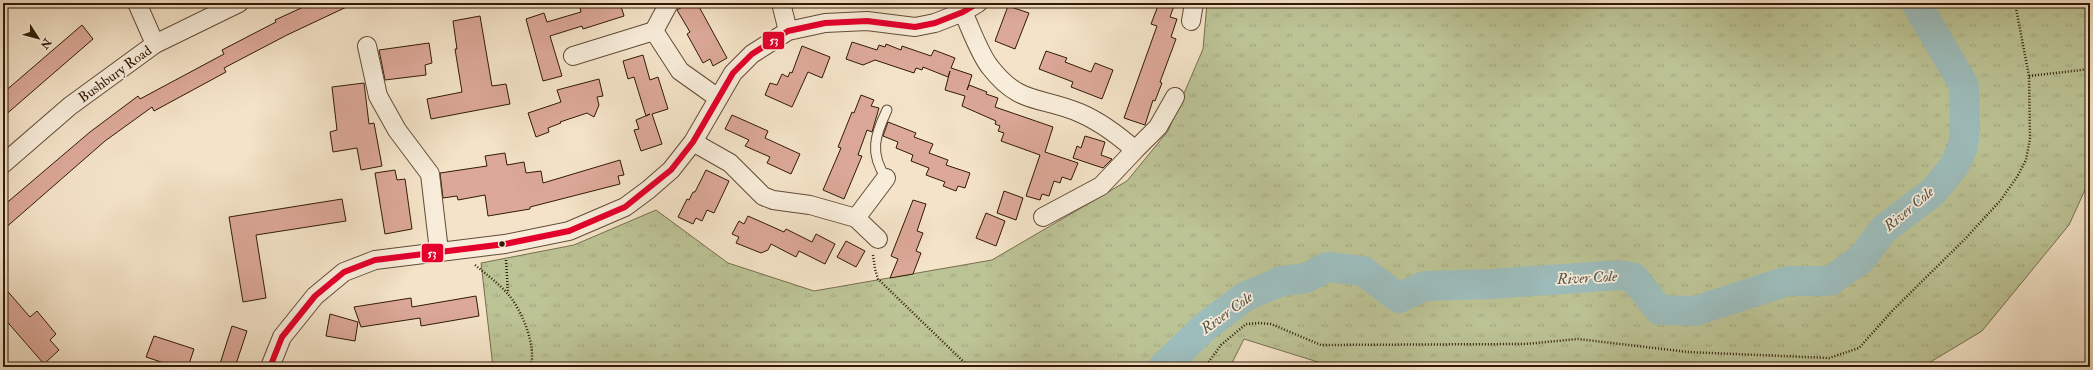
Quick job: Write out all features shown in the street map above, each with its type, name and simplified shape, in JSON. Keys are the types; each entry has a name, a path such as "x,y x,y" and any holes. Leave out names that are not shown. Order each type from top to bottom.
{"street":[{"path":"137,3 155,44"},
{"name":"Bushbury Road","path":"3,164 70,106 155,44 239,3"},
{"path":"573,56 654,31 669,3"},
{"path":"781,3 788,31"},
{"path":"270,367 282,337 315,296 344,272 375,260 505,244 569,231 625,206 648,190 670,170 693,142 733,73 752,54 788,31 825,23 867,21 915,27 935,23 963,12 978,3"},
{"path":"1191,21 1194,3"},
{"path":"963,12 989,66 1007,85 1020,95 1079,112 1108,127 1135,150"},
{"path":"654,31 680,71 718,98"},
{"path":"367,46 378,96 397,130 430,174 439,251"},
{"path":"1043,217 1101,186 1158,127 1175,97"},
{"path":"693,142 730,164 763,196 773,200 810,205 856,218 878,239"},
{"path":"856,218 886,178"}],"lane":[{"path":"886,178 878,166 875,150 877,131 887,110"}],"path":[{"path":"1205,367 1221,345 1246,324 1258,323 1271,324 1321,344 1525,344 1578,340 1688,352 1830,358 1860,348 1893,310 1965,239 2000,201 2017,177 2026,160 2030,139 2029,76 2015,3"},
{"path":"2029,76 2090,69"},
{"path":"878,239 873,256 878,280 969,367"},
{"path":"505,244 508,294"},
{"path":"458,250 508,294 527,326 533,360 530,367"}],"green space":[{"path":"1207,3 2090,3 2090,179 2069,225 1982,331 1922,367 1334,367 1244,339 1230,367 493,367 481,263 574,245 656,210 728,263 814,291 992,260 1127,181 1168,131 1203,49"}],"building":[{"path":"312,3 355,3 287,35 224,68 226,72 154,111 152,107 105,141 3,230 3,206 90,132 138,96 140,99 224,54 222,50 276,22 275,20"},
{"path":"597,3 620,3 624,16 583,29 582,26 550,36 562,76 543,81 526,19 544,13 547,22 581,12 580,8"},
{"path":"689,3 697,3 727,58 713,66 710,59 703,63 687,34 690,32 677,10"},
{"path":"1159,3 1175,3 1170,17 1177,19 1171,37 1176,39 1160,82 1162,83 1155,101 1153,100 1145,125 1124,118 1157,26 1151,24"},
{"path":"1008,6 1029,13 1015,49 995,41"},
{"path":"480,16 492,86 506,84 510,104 431,119 427,99 462,92 455,49 457,49 453,21"},
{"path":"82,25 93,39 3,117 3,93"},
{"path":"852,42 877,50 879,45 885,47 886,44 901,50 902,46 931,56 934,50 955,58 951,68 972,75 967,90 969,85 987,92 986,94 998,98 995,107 1053,127 1045,152 1078,163 1071,180 1062,177 1060,183 1054,181 1049,196 1042,194 1040,200 1026,196 1040,155 1001,141 1004,133 998,131 1000,126 995,124 996,121 962,106 965,96 945,90 950,71 948,77 923,67 922,70 916,68 914,73 875,60 863,65 846,59"},
{"path":"429,43 432,63 425,65 426,75 385,80 379,50"},
{"path":"802,46 830,57 822,78 808,72 792,107 765,95 770,83 777,85 782,74 788,77 790,72 792,73"},
{"path":"1046,51 1067,58 1065,62 1091,72 1095,63 1113,70 1102,99 1071,87 1073,82 1039,69"},
{"path":"643,55 650,80 658,77 668,109 652,114 662,144 641,151 634,130 639,129 636,120 646,116 634,77 628,79 623,61"},
{"path":"599,79 603,96 597,97 599,105 594,117 587,113 560,122 561,123 548,128 549,132 536,137 528,113 561,102 557,90"},
{"path":"364,83 369,124 374,123 382,166 361,170 357,148 333,152 330,132 337,130 332,87"},
{"path":"861,95 874,100 871,106 879,108 872,132 867,130 858,155 862,156 844,199 823,190 841,148 838,147 852,112 854,113"},
{"path":"732,115 768,131 765,138 800,154 791,174 767,163 770,157 745,146 749,140 725,129"},
{"path":"888,122 916,133 914,137 933,144 929,153 948,160 946,165 970,173 965,188 958,186 956,191 943,186 945,182 926,175 929,168 911,161 913,155 896,148 898,142 883,136"},
{"path":"1085,136 1105,142 1101,155 1112,159 1103,168 1073,158 1077,146 1081,148"},
{"path":"505,153 507,165 524,162 526,173 541,171 543,183 620,160 624,175 618,176 620,184 530,207 530,209 488,216 485,195 458,200 457,196 443,198 440,173 487,166 485,156"},
{"path":"395,170 397,180 405,179 412,229 385,234 375,173"},
{"path":"706,170 729,181 714,213 707,210 702,221 696,218 693,224 678,217 687,199 689,200 693,192 695,192"},
{"path":"1004,191 1023,198 1016,220 997,213"},
{"path":"342,199 346,221 256,235 266,298 243,302 229,217"},
{"path":"913,200 926,204 917,231 923,233 916,251 921,253 913,274 890,278 898,259 891,256"},
{"path":"986,213 1005,221 996,246 976,238"},
{"path":"748,216 784,232 786,229 812,242 816,234 835,244 825,264 799,251 796,257 771,244 768,250 761,253 736,243 739,237 732,234 739,221 744,224"},
{"path":"846,241 865,251 856,267 837,257"},
{"path":"3,286 30,317 37,311 56,334 50,340 59,350 44,364 3,317"},
{"path":"476,296 479,316 421,326 420,318 361,327 354,307 411,298 412,307"},
{"path":"330,314 358,322 355,341 326,336"},
{"path":"232,326 247,331 235,367 219,367"},
{"path":"154,336 194,349 188,367 176,367 146,357"}],"waterway":[{"name":"River Cole","path":"1163,367 1206,326 1246,296 1282,281 1306,278 1327,267 1363,271 1399,298 1424,286 1490,284 1621,275 1634,278 1659,310 1695,311 1788,281 1830,281 1861,259 1884,229 1934,191 1954,166 1963,146 1965,129 1964,85 1916,3"}],"transit line":[{"name":"53","path":"270,367 282,337 315,296 344,272 375,260 505,244 569,231 625,207 671,170 693,142 733,73 752,54 788,31 825,23 867,21 915,27 935,23 963,12 978,3"}]}
